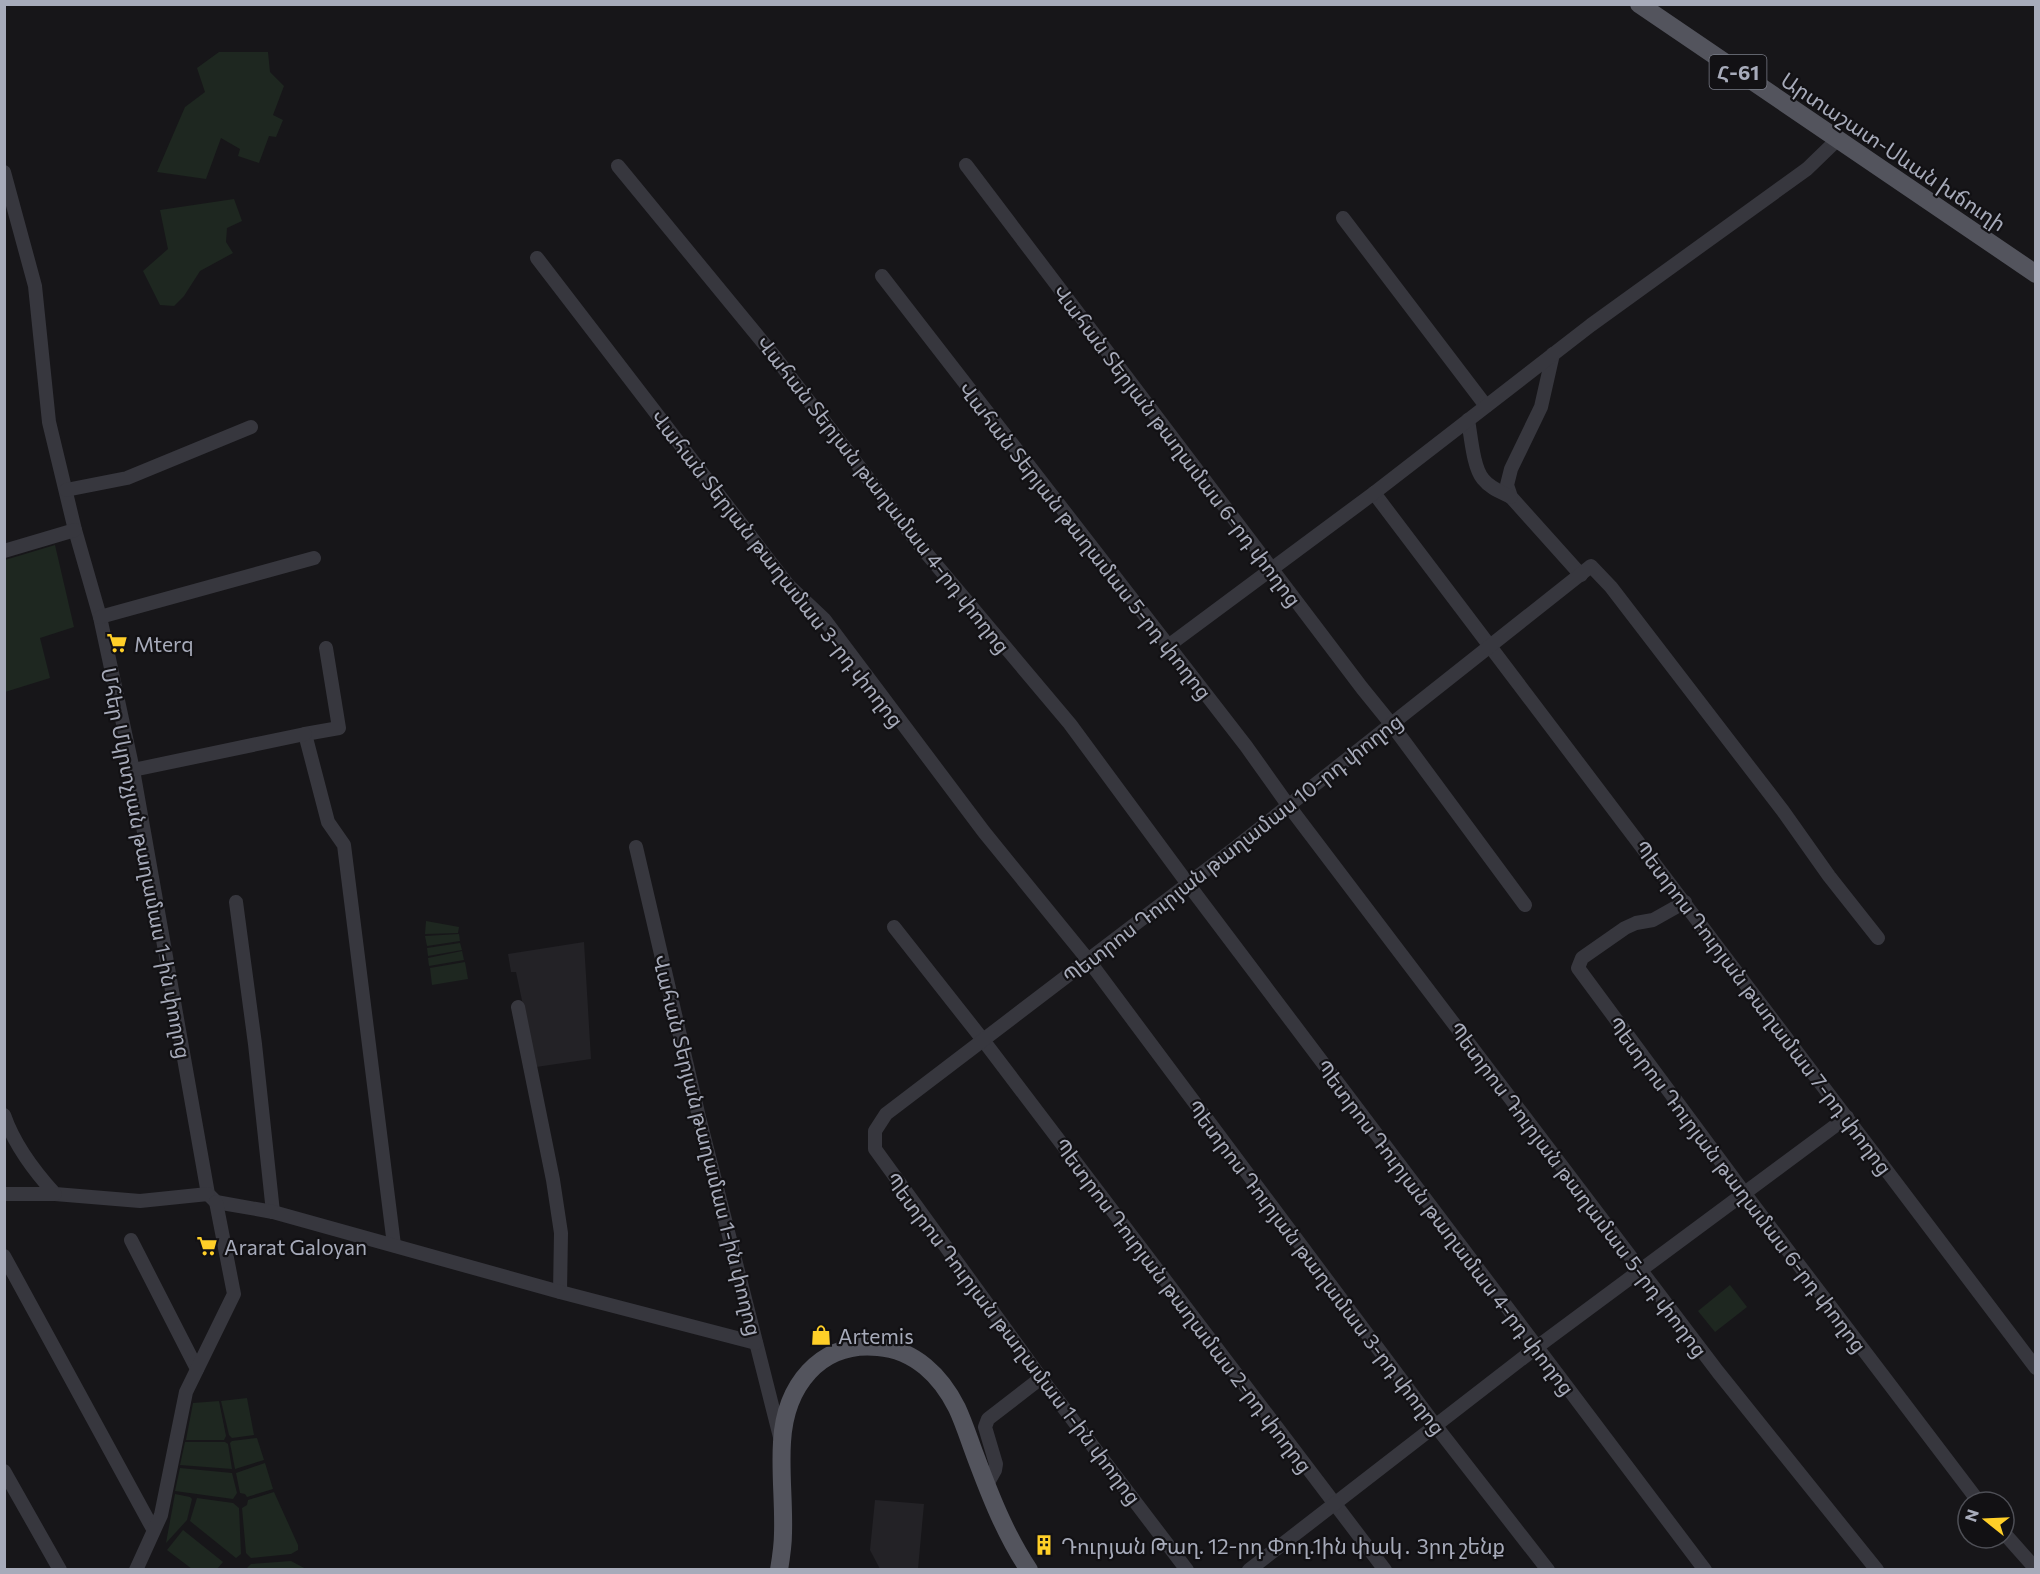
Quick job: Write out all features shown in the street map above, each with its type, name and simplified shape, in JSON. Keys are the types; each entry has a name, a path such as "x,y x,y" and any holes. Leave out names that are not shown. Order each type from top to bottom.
{"main road":[{"name":"Արտաշատ-Սևան խճուղի","path":"1639,4 2036,274"},
{"path":"779,1569 783,1536 782,1442 794,1394 815,1364 831,1353 851,1346 888,1348 904,1352 925,1365 941,1383 957,1408 986,1486 1012,1545 1029,1569"}],"street":[{"path":"1168,646 1374,493 1553,354 1807,169 1838,139"},
{"name":"Վահան Տերյան թաղամաս 6-րդ փողոց","path":"966,165 1392,724"},
{"name":"Վահան Տերյան թաղամաս 4-րդ փողոց","path":"618,166 728,298 917,542 1070,724 1188,884"},
{"name":"Մհեր Մկրտչյան թաղամաս 1-ին փողոց","path":"4,172 35,286 50,422 75,530 100,617 133,770 212,1198 234,1294 186,1392 161,1515 136,1569"},
{"path":"1342,218 1486,406"},
{"name":"Վահան Տերյան թաղամաս 3-րդ փողոց","path":"537,258 788,585 824,619 984,832 1089,961"},
{"name":"Վահան Տերյան թաղամաս 5-րդ փողոց","path":"882,276 1246,746 1288,805"},
{"path":"1511,497 1507,485 1512,469 1541,407 1553,354"},
{"path":"1468,420 1477,467 1483,479 1493,488 1511,497 1586,571 1611,587 1878,938"},
{"path":"66,490 127,478 251,427"},
{"name":"Պետրոս Դուրյան թաղամաս 7-րդ փողոց","path":"1374,493 2036,1368"},
{"path":"4,551 75,530"},
{"path":"100,617 314,558"},
{"name":"Պետրոս Դուրյան թաղամաս 10-րդ փողոց","path":"875,1131 886,1114 1089,961 1586,571"},
{"path":"133,770 339,728 326,648"},
{"path":"1392,724 1525,905"},
{"path":"305,734 328,822 344,844 394,1245"},
{"name":"Պետրոս Դուրյան թաղամաս 5-րդ փողոց","path":"1288,805 1718,1372 1876,1569"},
{"name":"Վահան Տերյան թաղամաս 1-ին փողոց","path":"636,847 699,1117 782,1442"},
{"name":"Պետրոս Դուրյան թաղամաս 4-րդ փողոց","path":"1188,884 1705,1569"},
{"path":"236,902 255,1044 273,1212"},
{"name":"Պետրոս Դուրյան թաղամաս 6-րդ փողոց","path":"1684,902 1653,920 1636,923 1615,934 1582,958 1578,969 1970,1490"},
{"name":"Պետրոս Դուրյան թաղամաս 2-րդ փողոց","path":"894,927 983,1040 1385,1569"},
{"name":"Պետրոս Դուրյան թաղամաս 3-րդ փողոց","path":"1089,961 1435,1425 1548,1569"},
{"path":"518,1007 553,1180 561,1233 560,1292"},
{"path":"4,1115 9,1129 39,1177 55,1194"},
{"path":"1249,1569 1538,1347 1847,1117"},
{"name":"Պետրոս Դուրյան թաղամաս 1-ին փողոց","path":"875,1131 874,1149 1041,1378 1187,1569"},
{"path":"4,1194 55,1194 140,1201 212,1198 273,1212 560,1292 756,1343"},
{"path":"131,1240 197,1369"},
{"path":"4,1256 153,1529"},
{"path":"986,1486 996,1464 985,1426 988,1419 1041,1378"},
{"path":"4,1471 60,1569"},
{"path":"2016,1546 2036,1569"}],"shaded area":[{"path":"219,52 268,52 270,72 284,86 273,115 283,120 276,137 269,136 259,163 238,156 240,149 221,138 206,179 157,172 185,107 205,92 197,68"},
{"path":"234,199 242,221 227,228 226,242 233,253 200,271 184,296 174,306 160,305 143,271 168,249 160,210"},
{"path":"55,545 74,627 40,638 50,678 5,692 5,560"},
{"path":"426,921 459,927 458,933 425,934"},
{"path":"459,934 460,941 427,946 425,936"},
{"path":"584,942 591,1059 536,1067 516,972 511,972 508,954"},
{"path":"460,943 462,950 428,956 427,948"},
{"path":"462,951 464,960 429,966 428,958"},
{"path":"465,962 468,979 432,985 430,968"},
{"path":"1730,1285 1747,1307 1715,1332 1698,1311"},
{"path":"247,1398 254,1435 232,1438 229,1435 221,1401"},
{"path":"219,1401 226,1436 224,1440 186,1440 193,1403"},
{"path":"257,1438 264,1460 235,1469 230,1443"},
{"path":"185,1442 225,1442 228,1444 232,1469 180,1465"},
{"path":"265,1463 273,1489 247,1497 240,1493 236,1473"},
{"path":"180,1468 232,1473 237,1493 233,1499 175,1491"},
{"path":"274,1492 298,1545 298,1550 291,1554 251,1558 246,1553 242,1508 247,1505 248,1500"},
{"path":"175,1494 192,1499 187,1520 166,1543"},
{"path":"197,1498 233,1503 239,1508 241,1554 236,1558 190,1521"},
{"path":"875,1500 924,1504 918,1569 880,1569 870,1550"},
{"path":"183,1530 223,1562 217,1569 192,1569 167,1550"},
{"path":"291,1561 306,1569 246,1569 251,1564"}],"place":[{"name":"Mterq","path":"117,643"},
{"name":"Ararat Galoyan","path":"207,1246"},
{"name":"Artemis","path":"821,1335"},
{"name":"Դուրյան Թաղ. 12-րդ Փող.1ին փակ․ 3րդ շենք","path":"1044,1545"}]}
